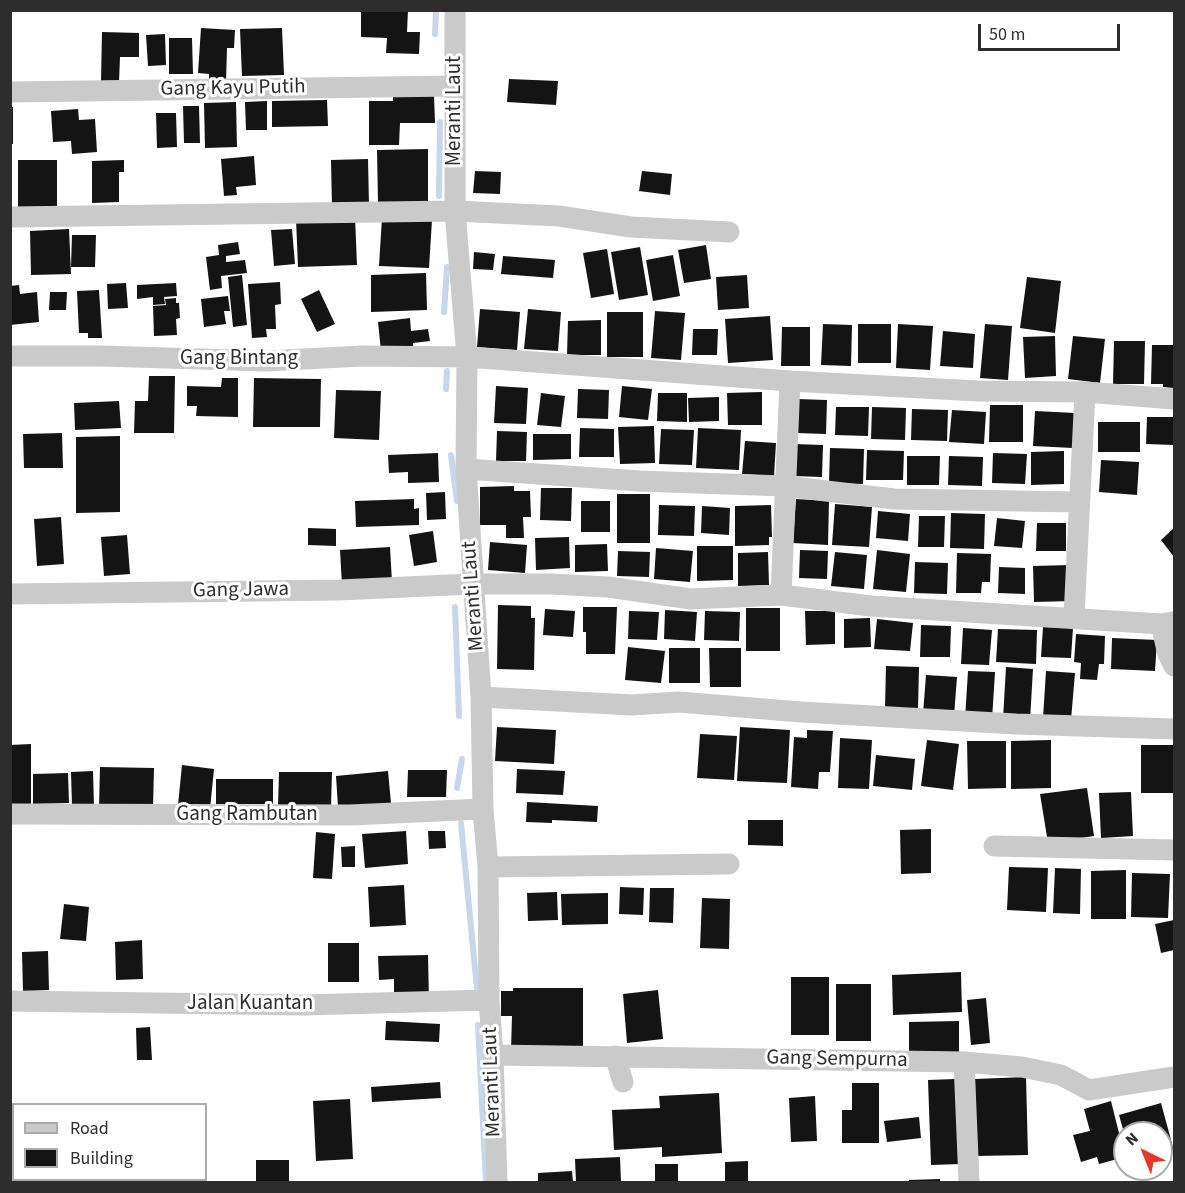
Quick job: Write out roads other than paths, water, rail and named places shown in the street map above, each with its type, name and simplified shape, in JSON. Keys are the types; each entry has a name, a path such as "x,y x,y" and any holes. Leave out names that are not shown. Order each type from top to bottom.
{"street":[{"name":"Meranti Laut","path":"455,10 455,211 467,357 466,470 481,697 483,809 488,867 489,1000 497,1182"},
{"name":"Gang Kayu Putih","path":"10,92 455,86"},
{"path":"10,217 455,211 559,216 631,226 729,232"},
{"name":"Gang Bintang","path":"10,356 266,361 362,356 467,357 790,381 978,391 1085,392 1174,399"},
{"path":"781,595 790,381"},
{"path":"1074,617 1085,392"},
{"path":"466,470 639,481 784,486 894,499 1079,502"},
{"name":"Gang Jawa","path":"10,594 339,590 472,584 551,584 608,587 691,599 781,595 870,606 1168,623"},
{"path":"1168,623 1168,654 1174,666"},
{"path":"481,697 632,705 680,702 1004,724 1174,729"},
{"name":"Gang Rambutan","path":"10,814 350,815 483,809"},
{"path":"994,846 1174,850"},
{"path":"488,867 729,864"},
{"name":"Jalan Kuantan","path":"10,1001 304,1005 489,1000"},
{"name":"Gang Sempurna","path":"493,1055 964,1062 1022,1067 1061,1075 1089,1089 1174,1077"},
{"path":"615,1056 623,1082"},
{"path":"964,1062 969,1182"},
{"path":"10,1181 91,1182"}],"waterway":[{"path":"435,34 436,10"},
{"path":"439,196 440,122"},
{"path":"444,312 447,267"},
{"path":"446,389 447,371"},
{"path":"451,455 457,501"},
{"path":"455,607 459,716"},
{"path":"457,788 462,759"},
{"path":"461,823 477,989"},
{"path":"478,1025 486,1182"}]}
